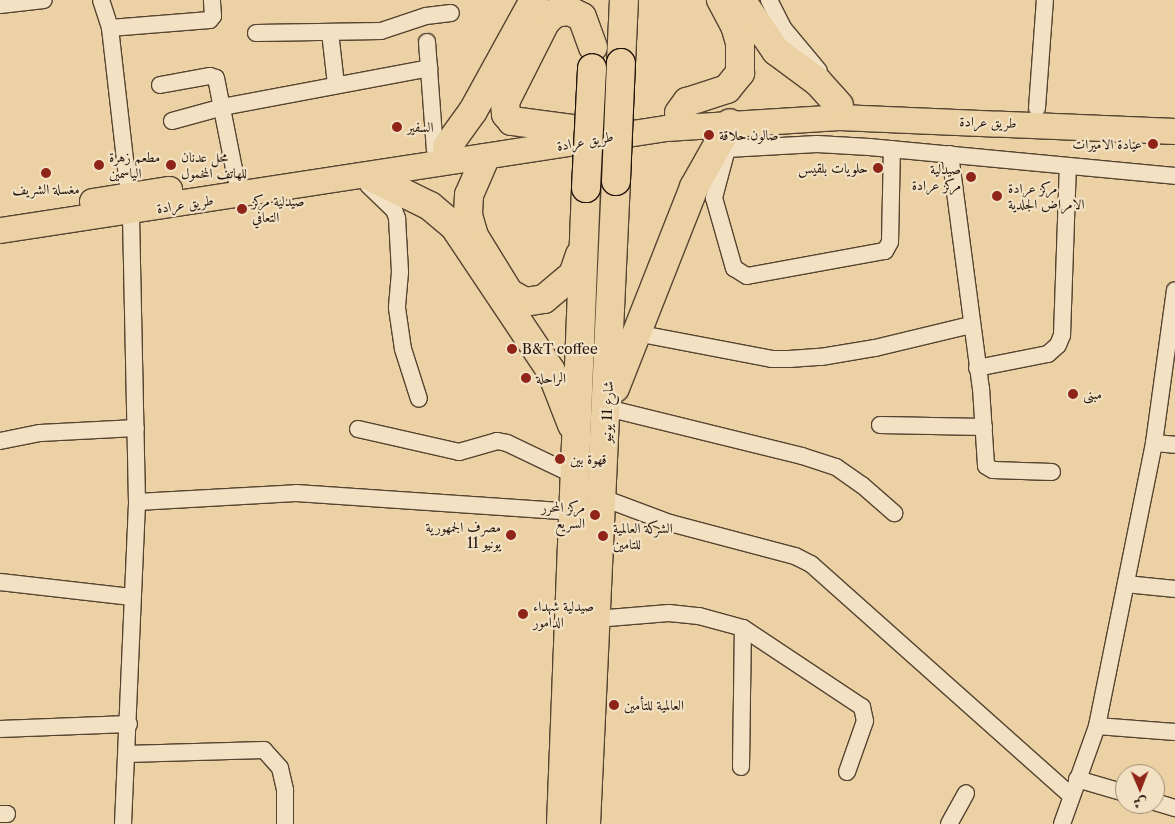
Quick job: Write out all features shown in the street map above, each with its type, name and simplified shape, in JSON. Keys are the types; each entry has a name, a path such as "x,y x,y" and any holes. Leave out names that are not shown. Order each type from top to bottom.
{"highway":[{"path":"441,149 473,111 534,0"},
{"name":"شارع 11 يونيو","path":"561,824 578,440 582,251 595,0"},
{"name":"شارع 11 يونيو","path":"586,824 603,498 624,0"},
{"path":"621,55 645,0"},
{"path":"679,113 687,102 728,89 740,73 740,44 735,26 721,0"},
{"path":"740,0 776,51 818,82 839,111"},
{"path":"572,129 512,121 506,114 505,102 546,21 555,13 570,11 582,17 593,57"},
{"path":"607,408 687,202 723,141"},
{"path":"485,158 469,195 468,215 474,236 509,293 525,302 544,299 573,275 582,251"},
{"path":"364,177 430,206 454,226 551,371 578,440"}],"main road":[{"name":"طريق عرادة","path":"0,230 31,218 130,204 364,177 666,128 723,141 839,111 861,103 1175,114"},
{"name":"طريق عرادة","path":"130,204 236,179 679,113 839,111 1175,131"},
{"name":"طريق عرادة","path":"0,215 31,218"}],"street":[{"path":"0,5 44,0"},
{"path":"101,0 110,28 130,204 136,428 137,502 132,597 129,724 123,824"},
{"path":"110,28 210,20 213,16 212,0"},
{"path":"769,0 783,28 821,73 839,111"},
{"path":"1037,108 1045,0"},
{"path":"256,33 381,31 426,16 451,13"},
{"path":"330,32 336,86"},
{"path":"426,42 441,149"},
{"path":"172,120 223,107 429,68"},
{"path":"160,85 215,76 223,107 236,179"},
{"path":"892,149 890,242 885,251 747,276 734,268 714,198 723,141 892,149 1175,176"},
{"path":"950,154 988,468 1052,472"},
{"path":"977,368 1048,354 1058,345 1062,335 1068,167"},
{"path":"364,177 385,199 397,218 400,272 396,308 403,349 419,399"},
{"path":"1062,824 1097,726 1154,443 1175,290"},
{"path":"636,333 772,359 789,359 821,358 875,348 971,325"},
{"path":"607,408 802,456 836,468 862,485 894,513"},
{"path":"880,425 984,427"},
{"path":"0,440 40,433 136,428"},
{"path":"358,429 459,452 497,441 507,443 576,476"},
{"path":"1154,443 1175,445"},
{"path":"137,502 296,493 575,512"},
{"path":"603,498 670,522 795,556 811,564 1071,796"},
{"path":"0,582 132,597"},
{"path":"1126,584 1175,589"},
{"path":"596,619 669,613 708,618 743,628 862,707 865,720 847,772"},
{"path":"741,767 743,628"},
{"path":"0,729 129,724"},
{"path":"1097,726 1175,732"},
{"path":"127,754 264,750 280,768 285,790 285,824"},
{"path":"1077,779 1115,790"},
{"path":"949,824 966,793"}],"place":[{"name":"السفير","path":"397,127"},
{"name":"صالون حلاقة","path":"709,135"},
{"name":"عيادة الاميرات","path":"1153,144"},
{"name":"مطعم زهرة الياسمين","path":"99,165"},
{"name":"محل عدنان للهاتف المخمول","path":"171,165"},
{"name":"حلويات بلقيس","path":"878,168"},
{"name":"مغسلة الشريف","path":"46,173"},
{"name":"صيدلية مركز عرادة","path":"971,177"},
{"name":"مركز عرادة الامراض الجلدية","path":"997,196"},
{"name":"صيدلية مركز التعافي","path":"242,209"},
{"name":"B&T coffee","path":"512,349"},
{"name":"الراحلة","path":"526,378"},
{"name":"مبنى","path":"1073,394"},
{"name":"قهوة بين","path":"560,459"},
{"name":"مركز المحرر السريع","path":"595,515"},
{"name":"مصرف الجمهورية 11 يونيو","path":"511,535"},
{"name":"الشركة العالمية للتامين","path":"603,536"},
{"name":"صيدلية شهداء الدامور","path":"523,614"},
{"name":"العالمية للتأمين","path":"614,705"}]}
